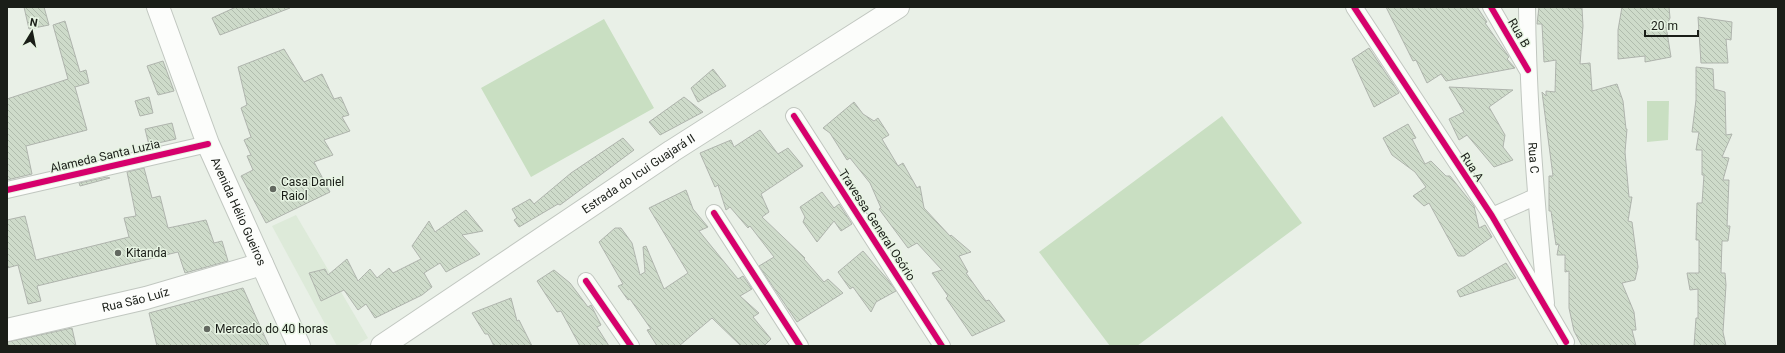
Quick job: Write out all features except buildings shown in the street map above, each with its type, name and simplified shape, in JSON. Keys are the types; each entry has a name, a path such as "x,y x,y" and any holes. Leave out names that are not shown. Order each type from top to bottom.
{"main road":[{"name":"Avenida Hélio Gueiros","path":"158,7 208,144 299,346"},
{"name":"Estrada do Icui Guajará II","path":"382,346 672,151 889,10"},
{"name":"Rua São Luíz","path":"7,330 146,298 262,264"}],"street":[{"name":"Rua A","path":"1354,7 1492,216 1566,342"},
{"name":"Rua B","path":"1491,7 1528,70"},
{"name":"Rua C","path":"1527,7 1528,70 1535,197 1546,308"},
{"name":"Travessa General Osório","path":"794,116 942,346"},
{"name":"Alameda Santa Luzia","path":"7,190 208,144"},
{"path":"1492,216 1535,197"},
{"path":"714,213 800,346"},
{"path":"586,281 631,346"}],"shaded area":[{"path":"296,215 368,338 355,346 337,346 272,226"}],"green space":[{"path":"604,19 654,108 531,177 481,88"},
{"path":"1647,101 1669,101 1668,140 1647,142"},
{"path":"1222,116 1302,223 1137,346 1110,346 1039,252"}],"cycle path":[{"path":"1354,7 1492,216 1566,342"},
{"path":"1491,7 1528,70"},
{"path":"794,116 942,346"},
{"path":"7,190 208,144"},
{"path":"714,213 800,346"},
{"path":"586,281 631,346"}],"place":[{"name":"Casa Daniel Raiol","path":"273,189"},
{"name":"Kitanda","path":"118,253"},
{"name":"Mercado do 40 horas","path":"207,329"}]}
